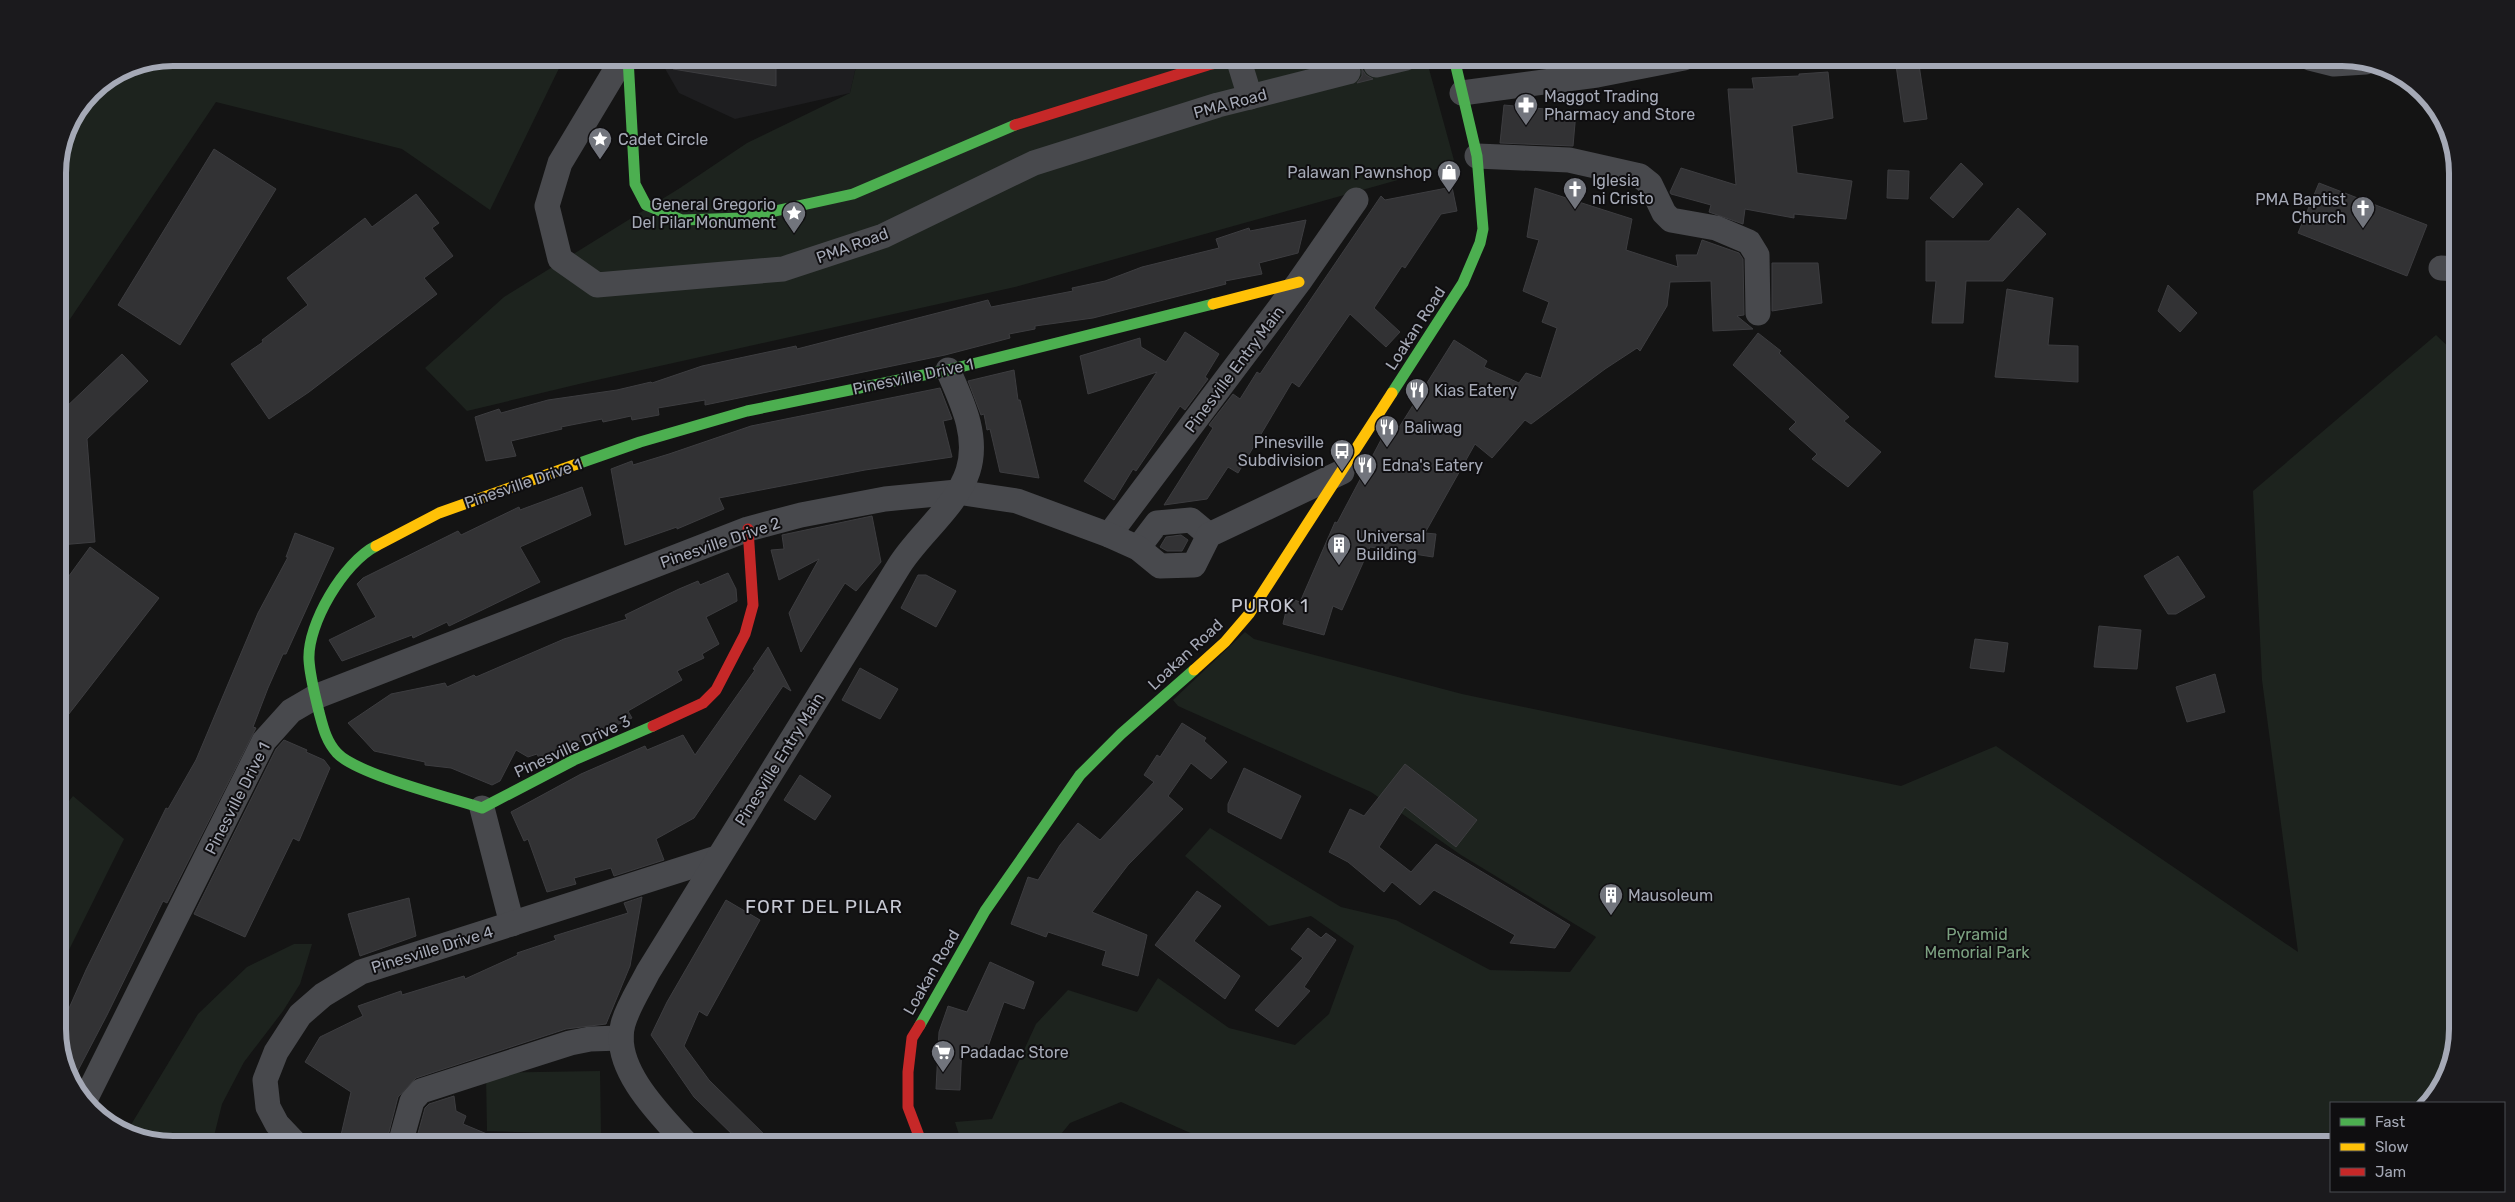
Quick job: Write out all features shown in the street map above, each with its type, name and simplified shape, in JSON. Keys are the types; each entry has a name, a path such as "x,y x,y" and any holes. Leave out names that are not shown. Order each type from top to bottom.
{"street":[{"name":"PMA Road","path":"618,66 560,163 548,206 560,259 597,285 783,269 883,236 1034,162 1250,97 1348,72"},
{"path":"628,66 635,184 646,206 682,220 742,218 854,194 1023,122 1205,66"},
{"path":"1241,66 1250,97"},
{"name":"Loakan Road","path":"919,1136 908,1107 908,1072 912,1038 985,911 1080,775 1121,734 1225,642 1249,614 1463,283 1480,243 1483,229 1477,156 1456,66"},
{"path":"1462,93 1597,75 1643,66"},
{"path":"1477,156 1569,160 1640,176 1650,184 1664,213 1671,220 1716,228 1748,242 1757,255 1758,313"},
{"name":"Pinesville Entry Main","path":"1109,535 1300,282 1356,200"},
{"name":"Pinesville Drive 1","path":"88,1093 264,741 291,711 315,697 309,658 318,618 337,582 368,550 439,513 640,442 748,411 948,370 1300,282"},
{"name":"Pinesville Entry Main","path":"680,1136 655,1109 623,1058 621,1038 624,1023 648,972 901,562 957,492 968,471 972,442 967,414 948,370"},
{"path":"1209,536 1191,520 1157,522 1138,548 1160,566 1194,566 1209,536 1342,472"},
{"name":"Pinesville Drive 2","path":"315,697 748,529 801,515 885,499 957,492 1017,501 1109,535 1138,548"},
{"name":"Pinesville Drive 3","path":"482,808 574,760 703,703 716,690 746,634 753,605 748,529"},
{"path":"315,697 325,735 338,754 365,770 482,808 512,924"},
{"name":"Pinesville Drive 4","path":"288,1136 277,1124 268,1107 265,1080 276,1052 300,1015 323,995 361,972 717,858"},
{"path":"402,1136 412,1101 421,1091 570,1043 590,1039 621,1038"}],"shaded area":[{"path":"664,66 856,66 850,93 735,119 679,93"}],"green space":[{"path":"173,66 560,66 490,210 402,149 216,102 66,325 66,166 68,152 74,132 88,108 108,88 132,74 152,68"},
{"path":"856,66 1428,66 1455,164 1015,287 579,384 467,411 425,368 504,297 680,188 747,143 850,93"},
{"name":"Pyramid Memorial Park","path":"2436,335 2449,347 2449,1036 2441,1070 2431,1088 2419,1102 2330,1102 2330,1136 1197,1136 1121,1102 1070,1123 1059,1136 959,1136 955,1122 992,1119 1036,1024 1068,990 1137,1012 1158,978 1229,1028 1295,1045 1329,1014 1354,946 1311,916 1269,926 1185,856 1210,828 1341,907 1396,920 1490,970 1570,972 1596,937 1461,855 1371,792 1178,706 1173,700 1245,632 1254,639 1462,694 1901,786 1996,746 2298,952 2262,680 2253,491"},
{"path":"73,796 124,839 66,956 66,805"},
{"path":"294,944 312,944 300,984 283,1011 244,1062 222,1104 214,1136 166,1136 152,1134 130,1127 198,1014 247,967"},
{"path":"600,1071 601,1135 487,1131 486,1073"}],"building":[{"path":"673,66 776,66 776,86 673,69"},
{"path":"1896,66 1919,66 1927,119 1904,122"},
{"path":"1362,69 1366,75 1373,79 1357,83 1362,76"},
{"path":"1828,72 1833,118 1792,126 1797,173 1852,181 1846,219 1794,214 1794,218 1745,209 1743,224 1709,212 1711,205 1671,194 1670,192 1681,168 1736,185 1728,89 1754,89 1752,78 1799,76 1799,74"},
{"path":"1504,105 1576,112 1573,146 1500,143"},
{"path":"214,149 276,189 180,345 118,305"},
{"path":"1961,163 1983,184 1953,218 1930,198"},
{"path":"1888,170 1909,171 1908,199 1887,198"},
{"name":"PMA Baptist Church","path":"2319,183 2427,225 2407,276 2298,233"},
{"path":"1452,187 1457,211 1441,214 1405,268 1402,266 1374,308 1400,332 1386,347 1350,314 1299,387 1292,382 1238,473 1228,467 1207,499 1164,505 1213,428 1209,425 1233,394 1240,399 1257,372 1260,374 1381,196 1385,200"},
{"path":"1535,188 1632,219 1626,250 1678,267 1676,255 1697,255 1702,240 1739,253 1743,259 1744,315 1737,316 1753,329 1713,331 1711,281 1670,282 1667,306 1640,351 1637,348 1605,369 1531,424 1525,420 1492,458 1475,444 1425,533 1436,534 1433,557 1370,547 1342,610 1333,606 1324,635 1283,624 1289,598 1300,602 1335,522 1337,523 1385,432 1393,437 1454,340 1487,361 1484,367 1519,383 1526,373 1541,378 1557,328 1542,322 1549,302 1523,291 1539,240 1527,237"},
{"path":"416,194 439,223 432,228 453,256 424,278 437,294 309,392 269,419 231,364 263,342 262,340 308,305 287,278 365,218 372,227"},
{"path":"2018,208 2046,234 2003,281 1966,281 1963,323 1932,323 1936,281 1926,281 1926,241 1989,241"},
{"path":"1306,220 1298,253 1259,263 1262,274 1225,281 1226,284 1093,318 1035,326 1035,329 1009,334 1010,338 945,355 705,405 705,400 658,408 659,415 632,420 631,416 603,422 602,419 561,427 562,429 511,441 516,456 486,461 475,417 499,409 501,413 548,400 652,383 702,366 796,346 797,349 988,300 991,307 1073,291 1072,288 1105,281 1142,267 1219,248 1216,239 1249,228 1250,231"},
{"path":"1772,263 1818,263 1822,303 1772,311"},
{"path":"2168,285 2197,313 2180,332 2158,311"},
{"path":"2007,289 2053,298 2048,345 2078,346 2078,382 1995,377"},
{"path":"1185,332 1219,354 1205,377 1208,379 1185,410 1180,406 1136,471 1133,469 1114,500 1084,481 1157,372 1088,394 1080,356 1140,338 1141,347 1166,362"},
{"path":"1758,333 1781,351 1779,353 1849,417 1844,421 1881,452 1848,487 1812,459 1817,454 1789,429 1796,422 1733,365"},
{"path":"122,354 148,381 87,439 95,542 66,544 66,407"},
{"path":"1014,370 1018,400 1020,400 1039,478 1000,472 990,429 987,430 984,414 981,415 968,381"},
{"path":"940,388 952,419 943,421 952,457 865,470 719,498 724,509 677,529 677,527 625,545 611,469 632,461 633,465 669,454 751,426"},
{"path":"582,487 591,515 520,547 540,582 449,626 447,622 413,638 412,635 342,661 329,640 376,617 357,584 363,578 458,531 461,535 519,507 520,510"},
{"path":"872,516 881,562 856,591 845,583 801,652 789,613 819,559 779,580 771,550 784,549 782,535"},
{"path":"295,533 334,548 286,654 283,654 268,688 253,727 256,728 167,903 163,901 76,1074 68,1050 66,1015 86,970 166,808 168,809 196,760 258,613 288,557 286,557"},
{"path":"1181,535 1188,540 1182,551 1167,551 1160,547 1166,537"},
{"path":"90,547 159,598 66,718 66,580"},
{"path":"2178,556 2205,597 2176,614 2168,614 2144,576"},
{"path":"728,573 736,589 737,601 706,617 719,644 702,654 704,658 677,671 682,680 628,711 632,718 540,760 537,754 528,757 516,750 500,781 492,785 451,768 425,765 425,762 374,751 348,723 391,694 445,683 447,687 474,675 476,677 564,639 627,619 625,615 698,581 700,585"},
{"path":"918,575 926,575 956,591 936,627 901,608"},
{"path":"2099,626 2141,630 2137,669 2094,667"},
{"path":"1975,639 2008,643 2004,672 1970,668"},
{"path":"768,647 791,691 783,686 694,818 656,839 664,860 614,876 611,868 574,878 576,884 547,892 528,839 524,841 511,812 581,774 645,746 647,750 683,735 695,755 755,670 753,669"},
{"path":"860,668 898,689 880,719 842,700"},
{"path":"2215,674 2225,712 2187,722 2176,687"},
{"path":"1182,723 1206,738 1204,741 1227,762 1211,779 1191,763 1168,796 1183,809 1128,865 1092,912 1147,935 1138,976 1102,965 1106,951 1048,932 1046,937 1011,924 1028,877 1038,880 1060,845 1078,823 1100,840 1154,782 1144,775 1157,755 1160,757"},
{"path":"284,740 324,760 330,768 299,841 293,838 245,937 194,914 276,749"},
{"path":"1405,764 1477,820 1456,847 1405,807 1379,847 1411,872 1436,844 1570,925 1555,948 1510,943 1515,935 1434,890 1420,905 1392,882 1384,892 1348,862 1329,852 1350,809 1364,816"},
{"path":"1244,768 1301,796 1281,839 1228,812 1228,804"},
{"path":"800,775 831,796 815,820 784,800"},
{"path":"1197,891 1221,906 1194,941 1240,976 1225,999 1155,945"},
{"path":"642,897 630,966 606,1024 566,1029 416,1078 398,1097 388,1136 341,1135 351,1092 305,1062 320,1037 363,1016 358,1006 401,991 402,995 464,976 465,979 518,955 517,953 556,940 554,936 628,913 624,903"},
{"path":"409,898 416,936 360,956 348,914"},
{"path":"726,900 760,920 707,1016 699,1011 684,1046 709,1080 766,1136 734,1136 694,1097 651,1035 667,1002"},
{"path":"1308,928 1321,938 1326,933 1336,940 1304,987 1310,991 1278,1027 1255,1010 1303,958 1291,949"},
{"path":"990,962 1034,982 1024,1009 1004,1002 986,1052 962,1044 960,1090 936,1089 939,1032 948,1006 967,1012"},
{"path":"454,1096 456,1111 466,1116 463,1124 492,1136 417,1136 425,1108 429,1104"}],"traffic: fast":[{"path":"628,66 635,184 646,205 682,220 743,218 853,194 1015,125"},
{"path":"1392,393 1463,283 1480,243 1483,229 1477,156 1456,66"},
{"path":"577,464 640,442 747,411 948,370 1213,304"},
{"path":"376,546 364,554 340,580 321,612 310,645 310,673 324,728 333,748 347,761 383,777 482,808 574,760 653,726"},
{"path":"920,1025 985,911 1080,775 1121,734 1194,670"}],"traffic: slow":[{"path":"1213,304 1299,282"},
{"path":"1194,670 1225,642 1249,614 1392,393"},
{"path":"376,546 439,513 577,464"}],"traffic: jam":[{"path":"1015,125 1205,66"},
{"path":"653,726 703,703 716,690 745,634 753,605 748,529"},
{"path":"919,1136 908,1107 908,1072 912,1038 920,1025"}],"place":[{"name":"Maggot Trading Pharmacy and Store","path":"1526,126"},
{"name":"Cadet Circle","path":"600,160"},
{"name":"Palawan Pawnshop","path":"1449,193"},
{"name":"Iglesia ni Cristo","path":"1575,210"},
{"name":"PMA Baptist Church","path":"2363,229"},
{"name":"General Gregorio Del Pilar Monument","path":"794,234"},
{"name":"Kias Eatery","path":"1417,411"},
{"name":"Baliwag","path":"1387,448"},
{"name":"Pinesville Subdivision","path":"1342,472"},
{"name":"Edna's Eatery","path":"1365,486"},
{"name":"Universal Building","path":"1339,566"},
{"name":"Mausoleum","path":"1611,916"},
{"name":"Padadac Store","path":"943,1073"}],"district":[{"name":"PUROK 1","path":"1270,606"},
{"name":"FORT DEL PILAR","path":"824,906"}]}
